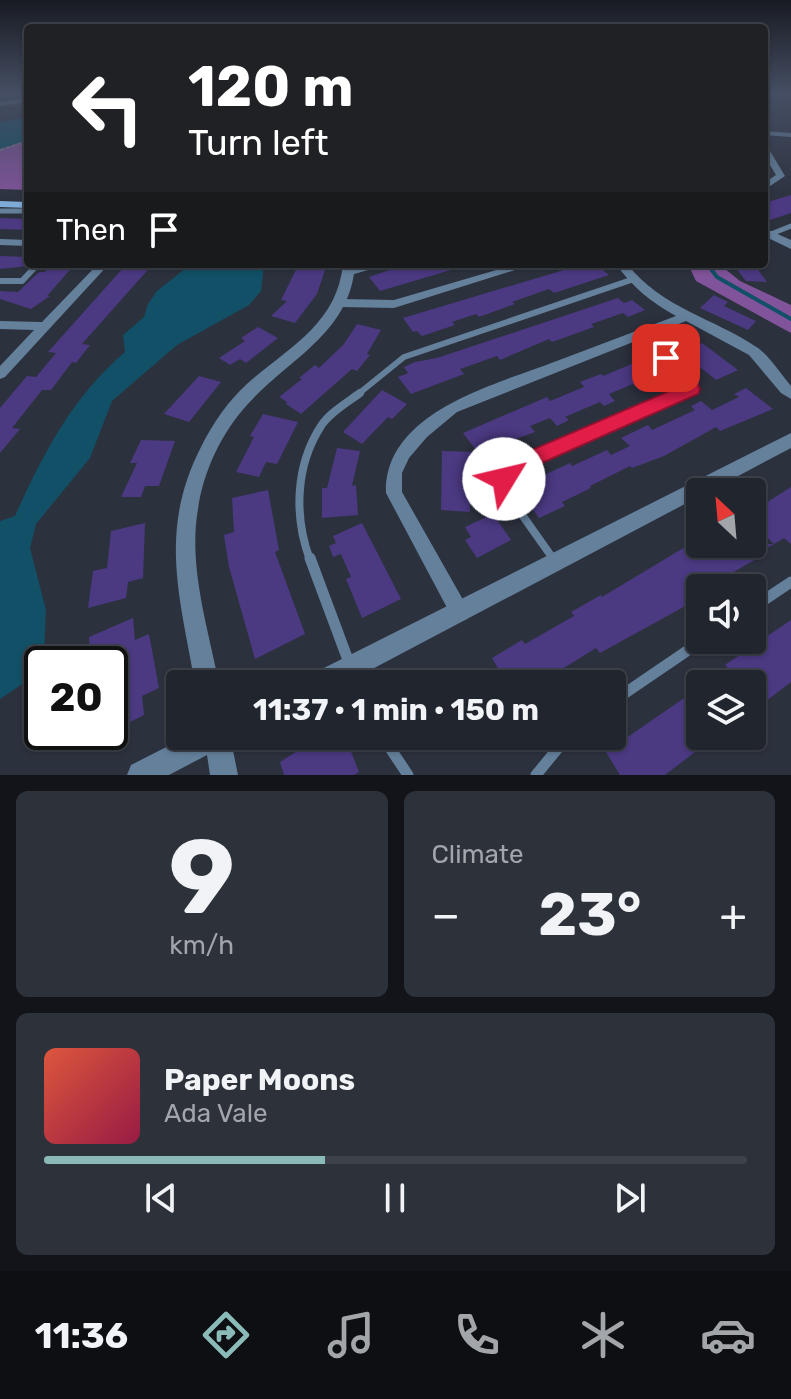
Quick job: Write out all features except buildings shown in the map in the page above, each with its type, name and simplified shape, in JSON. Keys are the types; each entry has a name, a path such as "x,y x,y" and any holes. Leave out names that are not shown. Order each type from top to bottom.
{"main road":[{"path":"0,194 24,195"},
{"path":"0,204 24,205"}],"street":[{"path":"768,133 791,135"},
{"path":"768,155 781,176 768,184"},
{"path":"768,232 791,245"},
{"path":"0,242 24,243"},
{"path":"0,374 100,268"},
{"path":"205,670 187,570 186,519 198,475 215,436 239,403 313,338 340,303 349,268"},
{"path":"340,303 394,304 516,268"},
{"path":"624,268 634,279 684,317 750,350 791,394"},
{"path":"460,612 394,493 394,473 402,455 444,412 461,403 684,317"},
{"path":"0,325 45,326"},
{"path":"364,670 460,612 791,440"},
{"path":"141,775 189,750"},
{"path":"219,750 224,775"}],"lane":[{"path":"0,211 24,211"},
{"path":"768,232 791,226"},
{"path":"0,281 22,281 34,268"},
{"path":"352,670 303,541 299,482 303,463 322,423 404,357 634,279"},
{"path":"555,563 508,495 504,479 511,468 691,389 686,374 639,335"},
{"path":"766,599 791,582"},
{"path":"626,692 686,652"},
{"path":"391,750 408,775"},
{"path":"536,775 557,750"}],"path":[{"path":"0,150 24,142"}],"shaded area":[{"path":"24,141 24,190 0,189 0,149"},
{"path":"690,268 724,268 740,281 791,305 791,333 696,281"}],"water":[{"path":"0,129 24,129 24,141 0,149"},
{"path":"186,268 264,268 261,291 249,305 177,345 112,401 90,458 36,524 30,548 46,610 44,646 24,646 24,683 0,699 0,521 15,516 74,407 125,352 123,335 144,317 157,291"}],"waterway":[{"path":"710,268 717,277 791,319"}],"route":[{"path":"504,479 511,468 691,389 686,374 666,358"}]}
